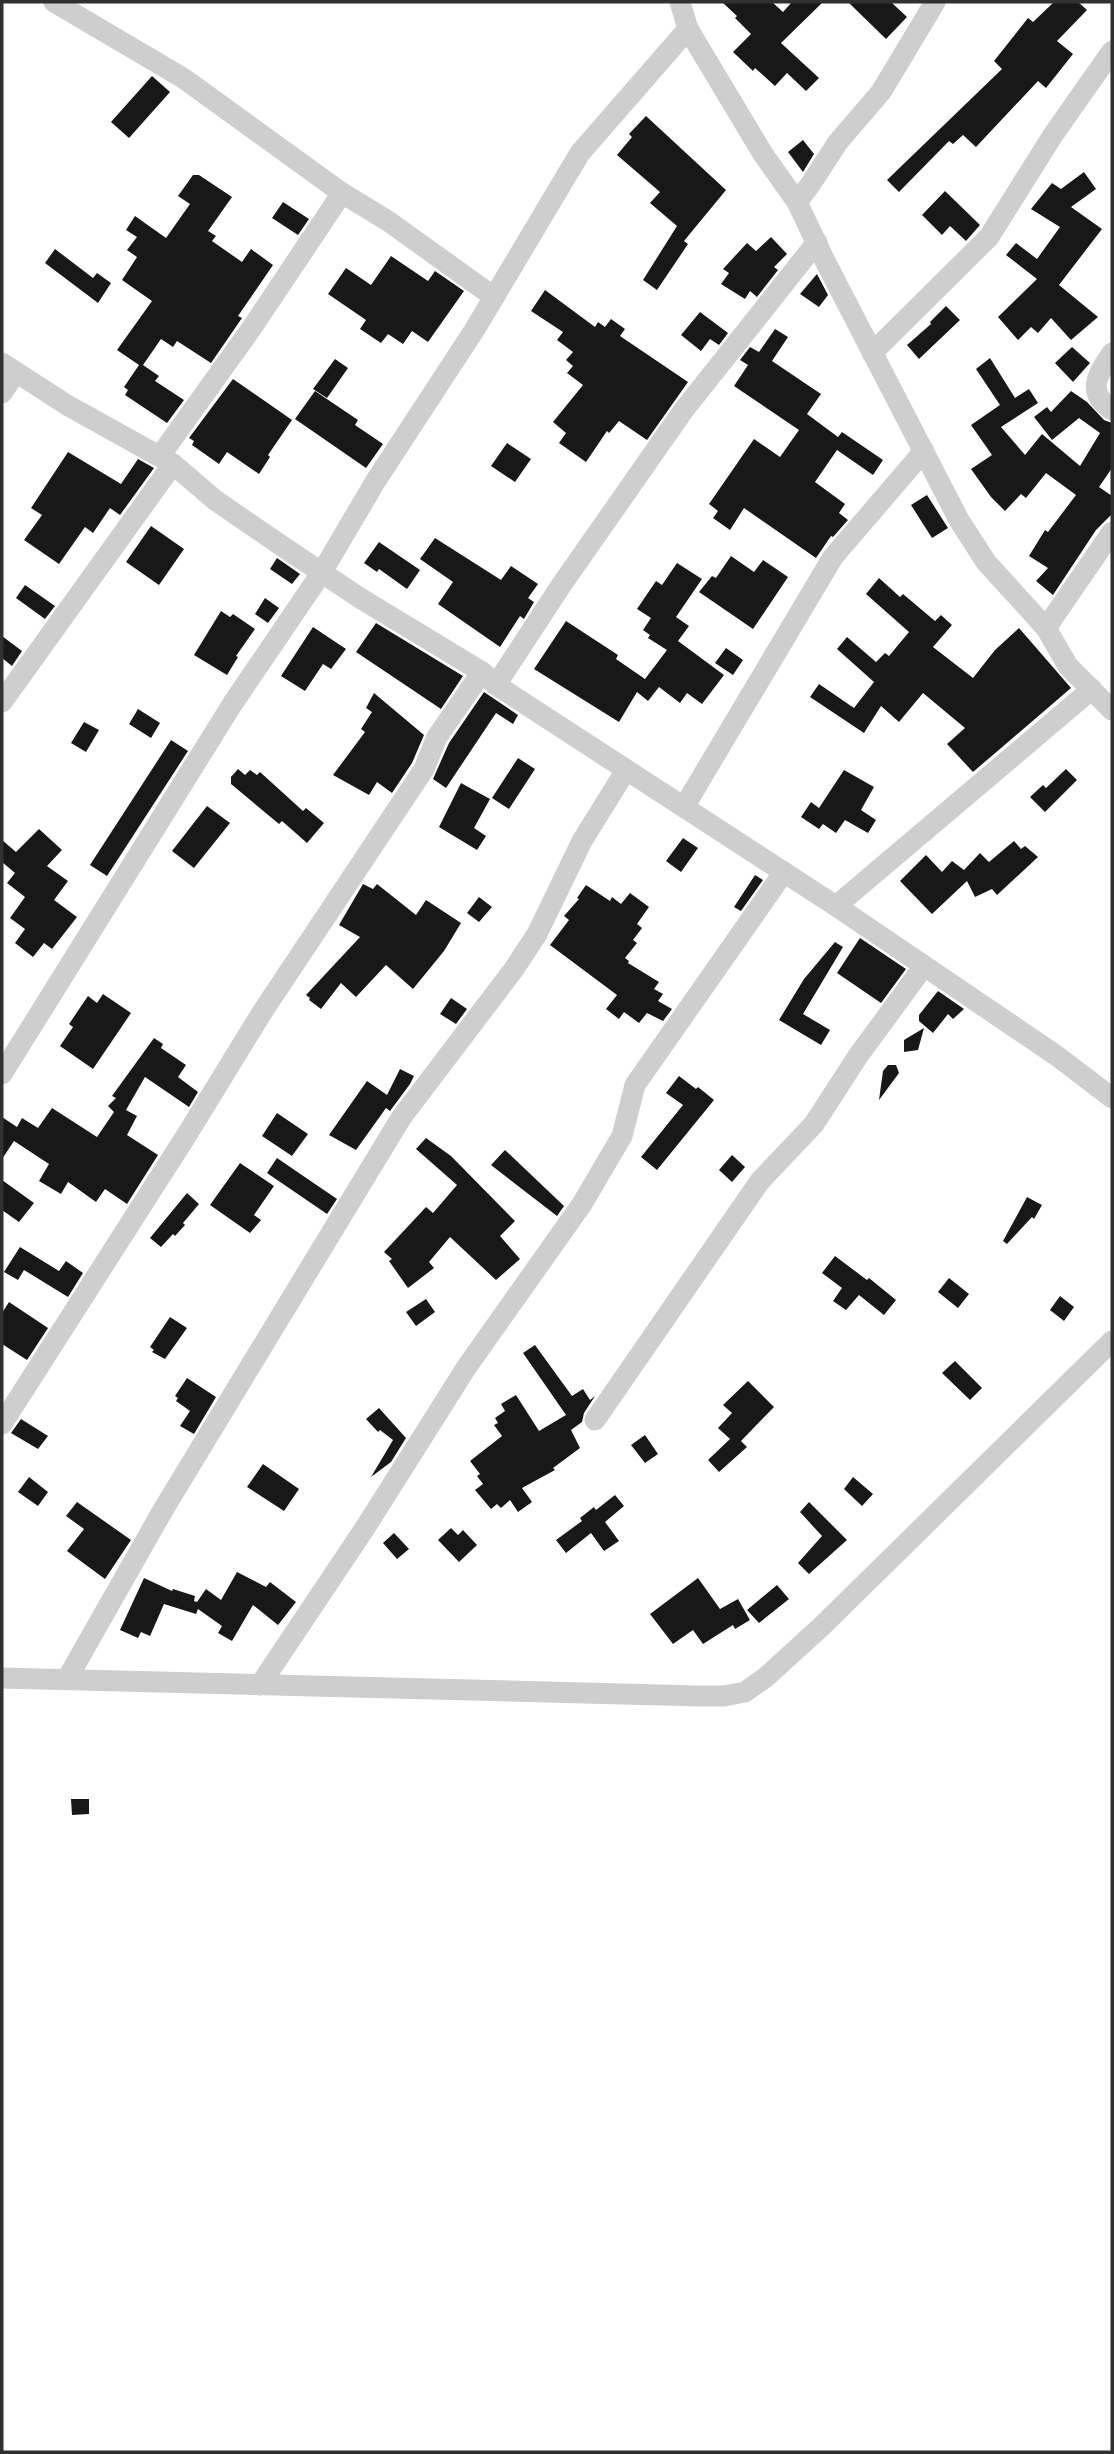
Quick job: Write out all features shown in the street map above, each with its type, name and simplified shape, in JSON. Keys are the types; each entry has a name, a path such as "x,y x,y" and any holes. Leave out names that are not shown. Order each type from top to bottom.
{"street":[{"path":"54,2 183,78 341,193 388,221 494,297"},
{"path":"680,2 688,29 764,154 797,202 959,520 986,562 1046,628 1068,666 1112,710"},
{"path":"797,202 838,142 881,92 935,2"},
{"path":"2,1074 218,726 321,572 375,482 494,297 580,153 688,29"},
{"path":"872,352 989,237 1112,51"},
{"path":"2,702 167,460 341,193"},
{"path":"2,1424 261,1014 424,769 437,737 489,679 560,587 682,411 817,242"},
{"path":"1112,353 1097,377 1095,386 1102,404 1112,410"},
{"path":"2,393 9,368 67,405 167,460 215,500 321,572 836,906 1058,1056 1112,1098"},
{"path":"684,807 833,557 924,451"},
{"path":"1046,628 1112,532"},
{"path":"836,906 1092,689"},
{"path":"67,1679 163,1510 401,1118 514,969 537,934 582,841 626,770"},
{"path":"260,1685 365,1528 466,1368 582,1203 622,1136 635,1084 784,872"},
{"path":"595,1420 760,1181 814,1124 858,1056 924,966"},
{"path":"2,1678 591,1691 699,1696 724,1696 745,1692 766,1677 822,1626 1112,1341"}],"building":[{"path":"722,2 772,2 783,12 792,2 823,2 781,43 819,78 806,91 787,73 775,86 755,68 753,71 733,52 751,34"},
{"path":"848,2 891,2 907,17 886,39"},
{"path":"1054,2 1078,2 1087,10 1057,41 1073,54 1046,88 1038,81 976,147 963,135 953,144 949,141 899,192 887,180 1002,69 994,61 1028,18 1033,22"},
{"path":"152,76 170,92 129,138 111,122"},
{"path":"646,116 726,190 684,241 688,244 657,290 643,280 677,226 650,203 660,192 617,155 632,137 629,134"},
{"path":"803,140 814,154 803,172 788,152"},
{"path":"1084,172 1096,189 1071,207 1102,229 1059,285 1098,317 1071,340 1051,318 1038,333 1031,327 1018,340 998,317 1037,279 1006,255 1016,243 1037,259 1060,227 1031,209 1052,183 1061,189"},
{"path":"193,175 199,175 232,197 208,231 216,236 212,241 242,262 251,249 273,265 238,316 242,318 211,363 177,341 173,347 161,339 143,365 159,376 155,381 184,400 167,423 125,395 128,390 124,387 139,365 117,350 152,301 122,280 137,257 127,250 137,237 126,230 135,216 166,238 190,204 178,196"},
{"path":"945,191 980,225 966,241 950,226 942,235 922,215"},
{"path":"283,202 309,219 298,235 272,218"},
{"path":"771,237 787,254 774,267 778,270 757,297 750,291 745,299 721,284 729,273 723,269 747,243 756,251"},
{"path":"55,249 93,278 97,273 111,283 98,303 45,263"},
{"path":"391,256 428,281 435,271 464,291 428,342 412,331 403,344 388,334 381,343 360,329 366,320 328,294 346,268 371,285"},
{"path":"817,274 828,295 819,307 800,294"},
{"path":"545,290 595,327 598,322 605,327 611,319 625,329 620,336 688,382 647,440 619,421 609,433 607,431 586,462 559,443 566,433 553,422 583,385 567,373 573,366 566,360 573,352 557,340 563,332 531,311"},
{"path":"946,306 960,320 919,359 907,345 931,324"},
{"path":"700,312 728,333 719,345 710,339 701,351 681,335"},
{"path":"775,329 788,337 772,361 821,394 807,414 838,437 842,432 883,460 873,475 837,450 815,482 845,504 839,513 848,520 831,536 816,558 744,508 730,530 713,518 718,511 709,504 754,439 780,457 799,430 734,386 748,365 740,360 750,347 759,352"},
{"path":"1072,347 1090,363 1073,382 1055,363"},
{"path":"990,358 1015,398 1029,389 1038,403 1001,427 1025,455 1042,434 1080,466 1100,433 1079,418 1052,440 1034,417 1047,407 1051,412 1071,391 1087,402 1104,420 1112,423 1112,468 1099,487 1112,496 1112,514 1096,530 1053,595 1036,581 1048,568 1029,556 1045,530 1048,532 1076,495 1046,473 1026,498 1021,494 1005,511 971,469 992,455 971,425 1000,405 976,369"},
{"path":"335,359 348,368 327,398 313,389"},
{"path":"233,379 292,420 268,455 270,457 259,474 227,452 219,464 192,445 194,441 189,438"},
{"path":"315,391 358,420 355,425 383,444 366,468 295,419"},
{"path":"507,443 531,459 515,482 491,466"},
{"path":"68,452 121,484 138,459 154,468 120,515 110,508 93,533 85,527 59,564 24,540 42,515 31,508"},
{"path":"927,495 948,528 932,538 911,505"},
{"path":"151,526 184,549 159,585 126,562"},
{"path":"435,538 501,580 511,566 538,584 528,598 534,602 524,619 520,616 500,647 438,604 453,582 420,559"},
{"path":"379,542 420,570 407,589 379,569 377,572 364,563"},
{"path":"731,556 754,572 763,560 788,577 753,629 699,592 712,576 716,578"},
{"path":"277,558 300,574 292,584 270,569"},
{"path":"677,563 702,579 676,617 689,626 678,641 724,675 702,704 687,693 680,703 659,687 648,701 637,692 619,722 534,669 566,621 618,655 616,659 645,679 667,650 648,638 650,635 643,630 651,618 637,609 656,581 662,585"},
{"path":"879,578 900,597 903,594 935,621 941,615 952,625 933,647 973,678 995,650 1019,628 1071,688 973,772 947,744 965,728 923,693 899,722 881,706 864,733 810,697 819,684 854,708 874,682 837,649 847,637 876,662 885,653 889,656 909,632 866,594"},
{"path":"25,585 55,606 45,619 16,598"},
{"path":"265,598 279,608 268,623 255,614"},
{"path":"221,611 230,617 233,614 255,629 236,656 238,657 227,675 194,655"},
{"path":"376,623 463,676 441,709 356,652"},
{"path":"313,627 346,649 331,669 323,664 305,691 281,676"},
{"path":"2,636 22,651 12,666 2,658"},
{"path":"726,648 743,660 733,675 715,663"},
{"path":"484,692 518,715 513,724 496,713 446,788 433,779 449,743"},
{"path":"374,693 424,735 412,763 392,793 377,782 369,795 333,775 365,732 361,729 372,712 366,708"},
{"path":"138,709 160,723 151,738 129,724"},
{"path":"84,722 99,730 86,752 71,743"},
{"path":"171,740 188,751 107,876 90,865"},
{"path":"518,758 535,769 509,809 492,798"},
{"path":"238,769 245,775 250,770 257,775 260,772 303,811 306,808 324,823 307,843 282,821 279,824 231,784 231,777"},
{"path":"1066,769 1077,780 1045,812 1030,797 1043,785 1046,788"},
{"path":"844,770 874,787 861,810 876,820 868,833 845,820 836,833 823,824 819,829 801,817 811,802 819,808"},
{"path":"461,783 490,799 474,828 486,836 477,850 439,827"},
{"path":"207,806 230,823 194,868 172,851"},
{"path":"39,829 62,850 47,866 68,881 54,900 77,917 52,949 44,943 33,957 15,943 25,929 10,918 25,897 7,883 15,873 2,862 2,840 16,852"},
{"path":"683,838 698,848 681,872 666,861"},
{"path":"1014,841 1021,849 1025,846 1038,857 997,895 992,889 975,897 967,881 932,914 900,881 926,855 942,872 952,861 964,870 980,853 989,862"},
{"path":"755,875 763,880 741,911 734,907"},
{"path":"363,884 373,889 377,884 416,915 426,900 461,923 444,951 413,989 386,965 356,997 341,983 321,1009 306,995 360,937 339,925"},
{"path":"586,885 610,901 612,897 621,904 630,893 649,907 637,924 642,928 633,940 637,943 625,958 628,963 659,982 654,989 663,994 658,1001 672,1009 663,1021 647,1013 639,1023 624,1012 619,1019 606,1009 617,995 550,945 569,920 564,916 579,899 577,898"},
{"path":"479,897 492,907 479,922 467,913"},
{"path":"860,938 906,969 881,1003 837,973"},
{"path":"835,942 843,947 803,1014 830,1030 821,1045 779,1020 804,979"},
{"path":"938,991 964,1009 953,1019 948,1014 933,1033 919,1021 919,1015"},
{"path":"103,994 131,1013 93,1069 60,1046 73,1027 69,1024 88,996 97,1003"},
{"path":"451,998 467,1009 456,1024 440,1014"},
{"path":"924,1028 918,1050 904,1052 904,1040"},
{"path":"154,1038 163,1044 161,1048 186,1065 178,1077 198,1092 189,1107 145,1077 126,1110 137,1116 127,1135 158,1155 127,1204 105,1189 96,1202 68,1182 61,1194 39,1181 49,1164 14,1141 2,1159 2,1117 17,1127 22,1118 38,1128 52,1108 97,1137 114,1112 108,1106 116,1098 112,1096"},
{"path":"888,1065 896,1065 899,1073 879,1100 883,1071"},
{"path":"400,1069 414,1076 410,1084 390,1111 386,1108 356,1150 329,1135 367,1081 387,1095"},
{"path":"679,1076 714,1100 657,1170 641,1157 683,1105 666,1093"},
{"path":"277,1113 308,1134 292,1156 262,1136"},
{"path":"426,1138 451,1156 515,1221 500,1236 520,1259 496,1280 450,1237 429,1262 434,1268 408,1288 389,1261 392,1259 384,1252 426,1207 433,1213 457,1185 416,1149"},
{"path":"505,1150 564,1206 557,1216 491,1165"},
{"path":"732,1155 745,1167 732,1182 719,1170"},
{"path":"277,1158 337,1199 327,1214 267,1173"},
{"path":"240,1163 274,1186 254,1215 261,1220 250,1233 210,1205"},
{"path":"2,1180 34,1203 19,1222 2,1210"},
{"path":"187,1193 199,1204 183,1223 185,1225 161,1247 150,1238"},
{"path":"1027,1197 1042,1205 1034,1219 1032,1217 1007,1244 1003,1241"},
{"path":"20,1247 59,1271 66,1261 83,1273 68,1297 24,1270 18,1280 4,1272"},
{"path":"835,1256 896,1300 884,1315 859,1295 846,1310 833,1301 842,1288 822,1273"},
{"path":"949,1278 969,1294 958,1308 938,1292"},
{"path":"1060,1296 1074,1307 1064,1321 1050,1310"},
{"path":"426,1299 435,1312 416,1326 406,1312"},
{"path":"9,1302 48,1328 27,1360 2,1344 2,1313"},
{"path":"170,1317 187,1328 165,1359 152,1352 154,1350 150,1347"},
{"path":"535,1345 572,1396 583,1389 590,1400 595,1396 584,1413 582,1422 571,1430 580,1448 553,1468 555,1470 522,1488 532,1502 518,1512 510,1500 501,1508 497,1504 491,1509 475,1490 483,1484 477,1476 480,1474 470,1461 502,1436 494,1425 498,1423 495,1418 505,1411 501,1404 516,1395 539,1431 566,1415 523,1353"},
{"path":"955,1361 982,1388 970,1400 942,1373"},
{"path":"187,1378 216,1397 194,1434 180,1426 190,1411 176,1401 178,1398 175,1396"},
{"path":"748,1381 774,1407 741,1441 747,1447 719,1472 708,1460 730,1439 718,1428 732,1413 723,1405"},
{"path":"379,1408 406,1438 391,1462 371,1477 393,1440 380,1430 378,1432 366,1419"},
{"path":"21,1419 48,1436 38,1449 11,1433"},
{"path":"645,1435 658,1454 645,1463 631,1445"},
{"path":"263,1464 299,1489 284,1511 247,1487"},
{"path":"29,1477 48,1492 38,1506 18,1492"},
{"path":"853,1477 873,1494 862,1506 844,1489"},
{"path":"615,1495 624,1506 605,1522 619,1541 604,1551 591,1533 566,1553 556,1540 582,1521 580,1518 594,1507 596,1510"},
{"path":"77,1502 131,1540 105,1579 67,1551 84,1529 66,1516"},
{"path":"809,1502 847,1540 809,1574 798,1563 822,1536 800,1512"},
{"path":"451,1528 458,1535 463,1530 477,1545 459,1562 438,1540"},
{"path":"394,1533 409,1549 397,1559 383,1543"},
{"path":"237,1572 266,1587 270,1582 296,1602 278,1625 253,1605 232,1641 218,1633 222,1626 198,1609 196,1614 164,1604 150,1636 141,1632 138,1638 120,1630 144,1578 172,1591 173,1589 195,1596 194,1601 197,1602 206,1589 221,1600"},
{"path":"698,1578 720,1609 738,1599 750,1620 735,1629 733,1625 703,1644 693,1630 673,1644 650,1614"},
{"path":"777,1585 789,1599 759,1623 747,1610"},
{"path":"71,1799 89,1799 89,1814 72,1815"}]}
